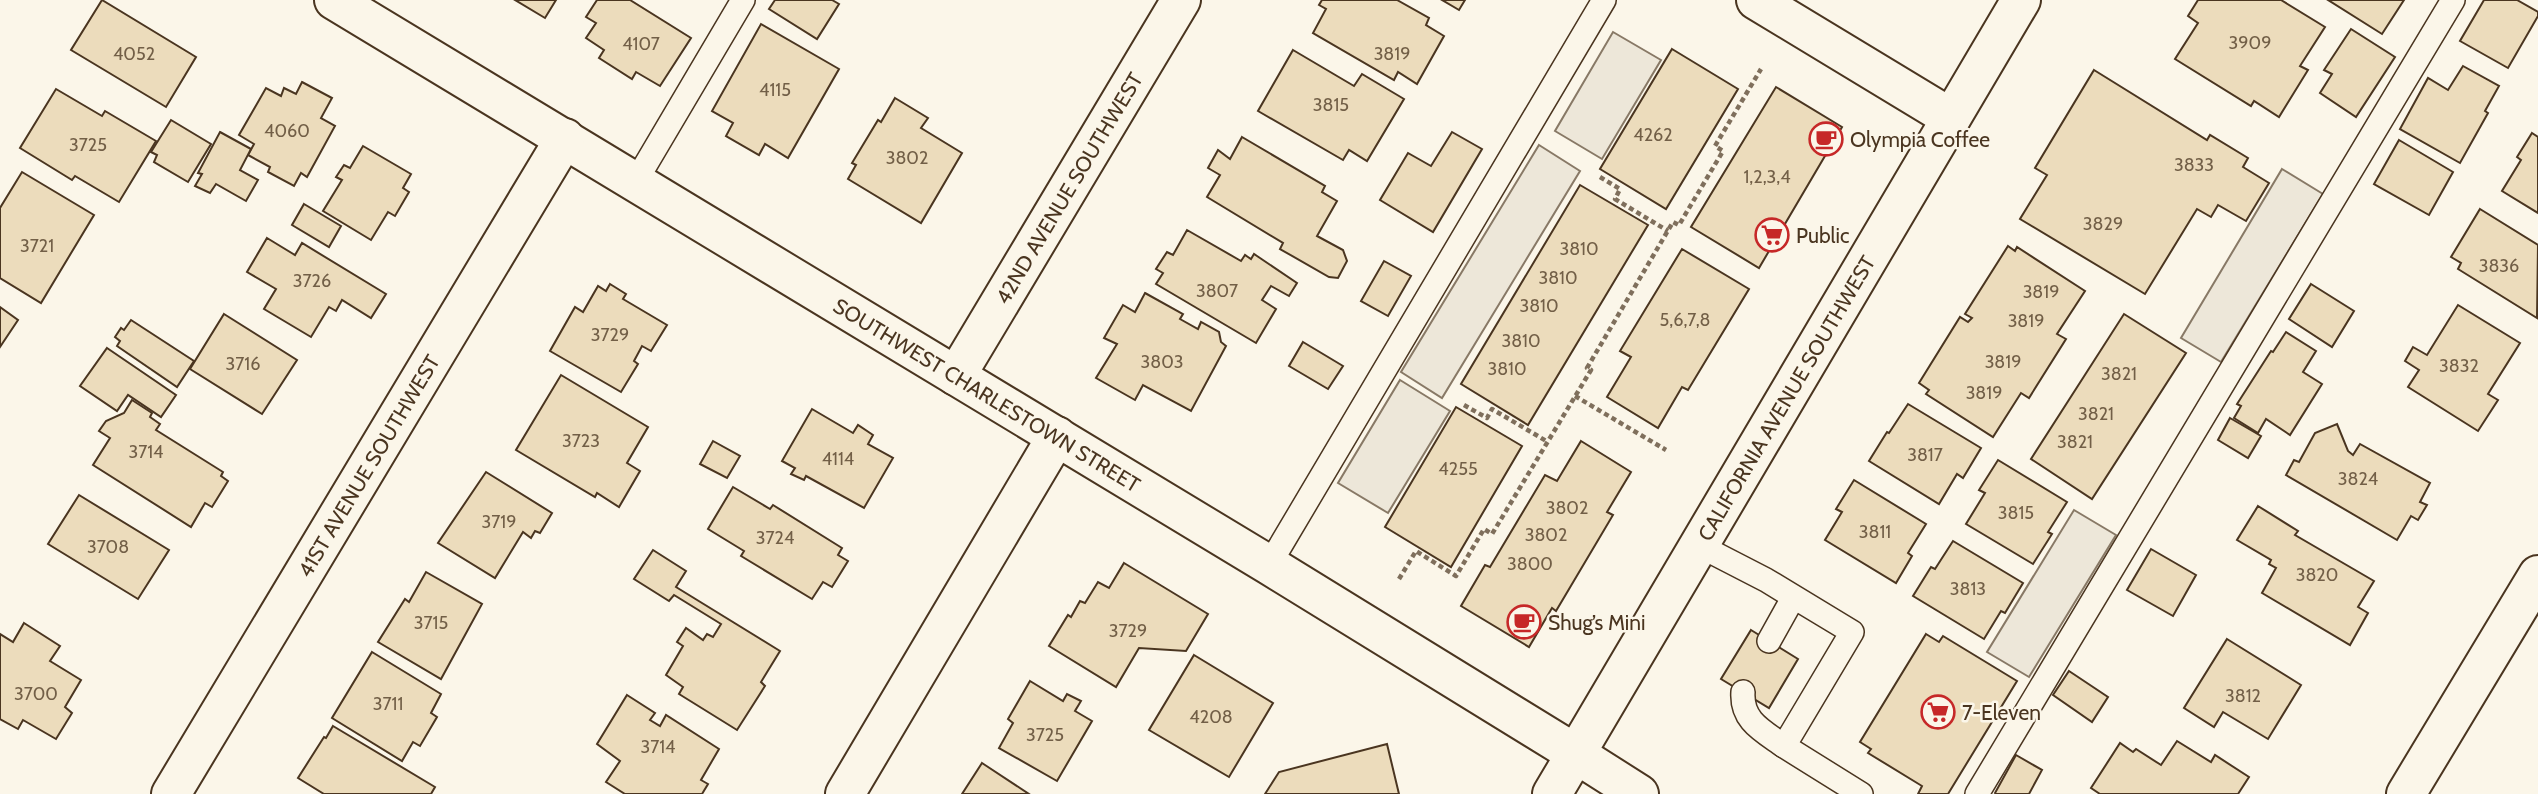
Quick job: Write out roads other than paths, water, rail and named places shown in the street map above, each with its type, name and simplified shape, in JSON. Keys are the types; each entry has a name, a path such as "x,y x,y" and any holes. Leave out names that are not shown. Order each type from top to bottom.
{"street":[{"name":"SOUTHWEST CHARLESTOWN STREET","path":"334,0 1057,436 1639,794"},
{"name":"42ND AVENUE SOUTHWEST","path":"956,376 1181,0"},
{"path":"1756,0 1951,118"},
{"name":"CALIFORNIA AVENUE SOUTHWEST","path":"1552,794 2021,0"},
{"name":"41ST AVENUE SOUTHWEST","path":"171,794 565,138"},
{"path":"845,794 1057,436"},
{"path":"2406,794 2538,575"}],"lane":[{"path":"636,181 743,0"},
{"path":"1269,565 1604,0"},
{"path":"1977,794 2453,0"},
{"path":"1700,546 1766,580 1852,632 1784,746"},
{"path":"1769,641 1793,598"},
{"path":"1743,692 1742,705 1753,724 1861,794"}],"place":[{"name":"Olympia Coffee","path":"1826,139"},
{"name":"Public","path":"1772,235"},
{"name":"Shug’s Mini","path":"1524,622"},
{"name":"7-Eleven","path":"1938,712"}]}
